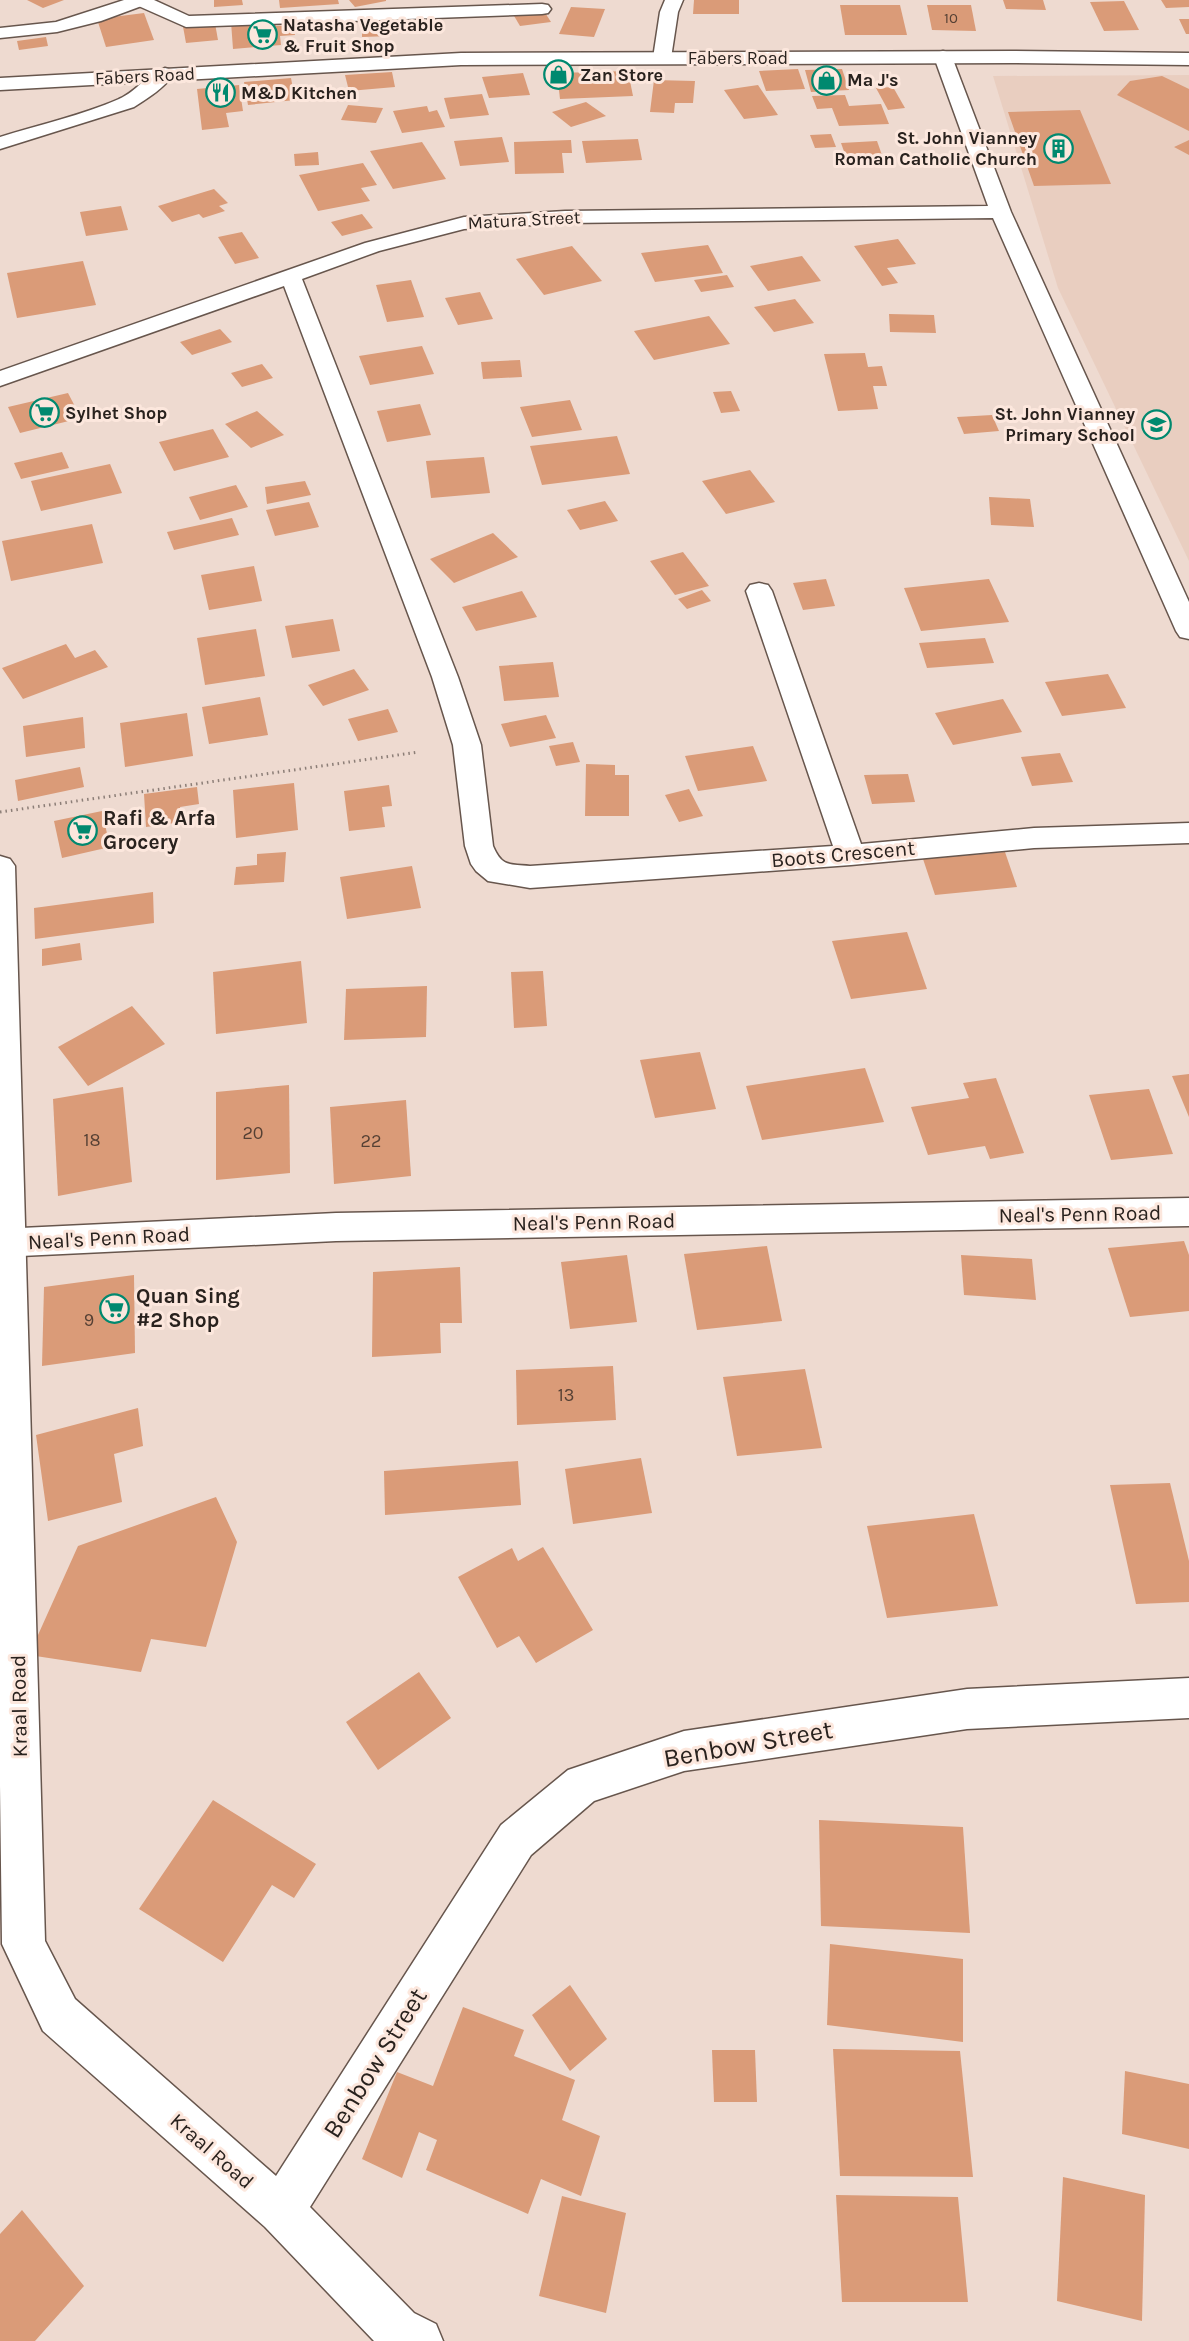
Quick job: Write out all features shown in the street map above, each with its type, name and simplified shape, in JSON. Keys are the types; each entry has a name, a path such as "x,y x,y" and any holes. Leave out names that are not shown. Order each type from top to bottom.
{"street":[{"path":"0,33 57,27 95,17 141,0 186,22 542,9"},
{"path":"662,58 669,12 674,0"},
{"path":"943,57 1001,212 1189,631"},
{"name":"Fabers Road","path":"0,84 395,61 662,58 1189,58"},
{"path":"0,143 127,103 146,92 165,74"},
{"name":"Matura Street","path":"0,379 291,278 372,247 464,222 565,217 1001,212"},
{"path":"291,278 445,677 467,746"},
{"path":"759,591 851,855"},
{"name":"Boots Crescent","path":"467,746 479,846 486,864 498,874 530,877 851,855 1035,838 1189,833"},
{"name":"Kraal Road","path":"0,866 12,1946 59,2015 281,2211 397,2330 419,2341"},
{"name":"Neal's Penn Road","path":"4,1243 336,1227 1189,1212"},
{"name":"Benbow Street","path":"281,2211 516,1840 582,1784 684,1751 955,1710 1189,1698"}],"path":[{"path":"0,812 467,746"}],"shaded area":[{"name":"St. John Vianney Primary School","path":"1189,75 1189,561 1058,288 993,76"}],"building":[{"path":"27,0 64,0 43,8"},
{"path":"214,0 242,0 243,5 214,7"},
{"path":"279,0 338,0 339,4 280,8"},
{"path":"349,0 386,0 386,1 355,7"},
{"path":"694,0 739,0 739,14 693,14"},
{"path":"1003,0 1043,0 1046,10 1006,9"},
{"path":"1161,0 1189,0 1189,7 1166,8"},
{"path":"1124,1 1139,30 1104,31 1090,2"},
{"path":"540,5 551,22 520,26 510,9"},
{"path":"840,5 900,5 907,35 845,35"},
{"path":"927,5 971,5 976,31 932,30"},
{"path":"571,7 605,9 594,37 559,34"},
{"path":"419,8 420,22 390,23 391,36 362,37 362,10"},
{"path":"144,13 154,40 106,47 97,19"},
{"path":"214,18 218,40 186,43 182,21"},
{"path":"275,19 276,26 293,25 295,35 280,36 281,45 233,49 231,22"},
{"path":"1179,19 1189,19 1189,34 1186,34"},
{"path":"46,37 48,46 19,50 17,41"},
{"path":"798,69 805,89 766,91 759,71"},
{"name":"Ma J's","path":"842,69 849,90 811,92 805,70"},
{"path":"628,71 633,96 560,99 557,73"},
{"path":"392,72 395,87 349,91 345,75"},
{"path":"523,73 530,95 489,98 482,77"},
{"path":"1162,76 1189,89 1189,131 1117,95 1130,81"},
{"path":"291,78 295,100 248,105 244,82"},
{"path":"654,80 695,81 693,103 675,103 674,113 650,112"},
{"path":"239,85 243,111 226,113 229,127 202,130 197,89"},
{"path":"758,85 778,115 744,119 724,90"},
{"path":"893,87 905,108 888,110 876,88"},
{"path":"482,94 489,115 450,119 444,98"},
{"path":"845,95 849,106 881,104 889,124 839,126 832,108 817,109 812,96"},
{"path":"586,102 606,116 571,127 552,112"},
{"path":"348,105 383,108 376,123 341,120"},
{"path":"427,106 429,112 437,110 445,127 402,133 393,111"},
{"name":"St. John Vianney Roman Catholic Church","path":"1080,110 1111,184 1034,186 1008,112"},
{"path":"831,134 836,147 815,148 810,135"},
{"path":"502,137 509,162 460,166 454,141"},
{"path":"638,139 642,160 586,163 582,141"},
{"path":"571,140 572,153 562,153 564,173 515,174 514,142"},
{"path":"1189,140 1189,155 1174,147 1187,141"},
{"path":"877,141 883,158 847,160 841,143"},
{"path":"422,142 446,179 393,189 370,151"},
{"path":"318,152 319,165 295,166 294,154"},
{"path":"363,163 377,185 361,188 370,201 318,211 299,175"},
{"path":"214,189 228,203 219,206 225,211 203,218 199,214 172,222 158,206"},
{"path":"121,206 128,230 86,236 80,212"},
{"path":"362,214 373,228 342,236 331,222"},
{"path":"242,232 259,258 235,264 218,237"},
{"path":"898,239 916,264 887,268 898,283 882,286 854,246"},
{"path":"708,245 723,273 655,282 641,253"},
{"path":"572,246 602,281 544,295 516,259"},
{"path":"802,256 821,281 768,291 750,266"},
{"path":"83,261 96,305 17,318 7,273"},
{"path":"727,275 734,287 701,292 694,280"},
{"path":"411,280 424,317 387,322 376,285"},
{"path":"480,292 493,319 458,325 445,298"},
{"path":"795,299 814,323 774,332 754,307"},
{"path":"889,314 934,315 936,333 890,332"},
{"path":"709,316 730,344 654,360 634,331"},
{"path":"220,329 232,342 192,355 180,342"},
{"path":"422,346 434,374 370,385 359,356"},
{"path":"865,353 868,367 882,366 887,386 873,386 878,409 838,411 824,354"},
{"path":"520,360 522,377 483,379 481,362"},
{"path":"262,364 273,378 242,387 231,373"},
{"path":"731,391 740,411 721,413 713,392"},
{"name":"Sylhet Shop","path":"68,393 81,418 20,433 8,407"},
{"path":"570,400 582,430 532,437 520,407"},
{"path":"420,404 431,435 387,442 377,411"},
{"path":"257,411 284,435 251,448 225,424"},
{"path":"992,415 999,431 964,434 957,417"},
{"path":"213,429 229,457 174,471 159,442"},
{"path":"617,436 630,474 542,485 530,446"},
{"path":"62,452 69,468 21,479 14,463"},
{"path":"484,457 490,493 431,498 426,461"},
{"path":"110,464 122,493 41,511 31,481"},
{"path":"750,470 775,502 726,514 702,481"},
{"path":"305,481 311,495 267,504 265,487"},
{"path":"236,485 248,507 200,520 189,497"},
{"path":"989,497 1030,499 1034,527 991,525"},
{"path":"605,501 618,521 580,530 567,510"},
{"path":"309,502 319,527 275,536 266,510"},
{"path":"232,518 239,535 174,550 167,532"},
{"path":"92,524 103,563 11,581 2,541"},
{"path":"493,533 518,557 454,583 430,559"},
{"path":"683,552 709,586 675,595 650,561"},
{"path":"254,566 262,601 209,610 201,575"},
{"path":"826,579 835,606 803,610 793,583"},
{"path":"989,579 1009,622 921,631 904,588"},
{"path":"702,590 711,601 687,609 678,599"},
{"path":"522,591 537,617 476,631 462,607"},
{"path":"333,619 340,651 292,658 285,626"},
{"path":"256,629 265,676 205,685 197,638"},
{"path":"985,638 994,663 927,668 919,643"},
{"path":"66,644 75,658 95,650 108,667 23,699 2,668"},
{"path":"553,662 559,697 504,701 499,666"},
{"path":"354,669 369,690 323,706 308,685"},
{"path":"1108,674 1126,708 1062,716 1045,682"},
{"path":"260,697 268,735 209,744 202,707"},
{"path":"1003,699 1022,732 953,745 935,713"},
{"path":"388,709 398,732 358,741 348,719"},
{"path":"187,713 193,756 125,767 120,723"},
{"path":"546,715 556,738 510,747 501,724"},
{"path":"83,717 85,748 26,757 23,726"},
{"path":"573,742 580,762 556,766 549,746"},
{"path":"753,746 767,781 698,791 685,756"},
{"path":"1060,753 1073,782 1032,786 1021,757"},
{"path":"586,764 615,765 615,775 629,775 629,816 585,816"},
{"path":"80,767 84,787 18,801 15,780"},
{"path":"908,774 915,802 872,804 864,775"},
{"path":"294,783 298,830 236,838 233,790"},
{"path":"389,785 392,806 382,807 385,827 349,831 344,791"},
{"path":"197,787 199,804 180,807 182,822 146,827 144,794"},
{"path":"689,789 703,816 679,822 665,795"},
{"path":"102,811 110,847 62,858 54,821"},
{"path":"286,852 284,882 234,885 236,867 257,865 257,854"},
{"path":"1005,852 1017,887 935,895 923,859"},
{"path":"412,866 421,908 347,919 340,877"},
{"path":"153,892 154,923 35,939 34,908"},
{"path":"907,932 927,989 851,999 832,941"},
{"path":"80,943 82,960 42,966 42,949"},
{"path":"301,961 307,1023 216,1034 213,972"},
{"path":"543,971 547,1026 514,1028 511,972"},
{"path":"427,986 426,1037 344,1040 346,989"},
{"path":"132,1006 165,1044 88,1086 58,1047"},
{"path":"700,1052 716,1109 655,1118 640,1060"},
{"path":"865,1068 884,1122 762,1140 746,1086"},
{"path":"1189,1074 1189,1117 1172,1076"},
{"path":"996,1078 1024,1153 990,1159 985,1146 928,1155 911,1107 969,1098 963,1083"},
{"path":"289,1085 290,1173 216,1180 216,1092"},
{"path":"123,1087 132,1182 58,1196 53,1099"},
{"path":"1149,1089 1173,1154 1111,1160 1089,1095"},
{"path":"406,1100 411,1176 334,1184 330,1107"},
{"path":"1184,1241 1189,1255 1189,1311 1130,1317 1108,1248"},
{"path":"767,1246 782,1321 697,1330 684,1254"},
{"path":"627,1255 637,1322 570,1329 561,1262"},
{"path":"961,1255 1032,1259 1036,1300 964,1295"},
{"path":"460,1267 462,1323 440,1323 441,1353 372,1357 373,1272"},
{"path":"134,1275 135,1353 42,1366 44,1287"},
{"path":"613,1366 616,1420 517,1425 516,1370"},
{"path":"805,1369 822,1448 737,1456 723,1377"},
{"path":"138,1408 143,1446 114,1454 122,1502 48,1521 36,1435"},
{"path":"641,1458 652,1513 573,1524 565,1469"},
{"path":"518,1461 521,1505 385,1515 384,1471"},
{"path":"1170,1483 1189,1561 1189,1602 1136,1604 1110,1485"},
{"path":"216,1497 237,1542 206,1647 151,1639 141,1672 29,1655 78,1546"},
{"path":"974,1514 998,1606 887,1618 867,1526"},
{"path":"543,1547 593,1630 536,1663 519,1636 497,1648 458,1577 512,1548 518,1561"},
{"path":"419,1672 451,1718 378,1770 346,1722"},
{"path":"213,1800 316,1864 294,1898 272,1885 223,1962 139,1909"},
{"path":"819,1820 963,1827 970,1933 821,1926"},
{"path":"830,1944 963,1959 963,2042 827,2025"},
{"path":"570,1985 607,2039 570,2071 532,2015"},
{"path":"463,2007 524,2030 514,2056 575,2080 562,2120 600,2136 581,2196 541,2179 528,2214 426,2170 437,2140 419,2132 402,2178 362,2159 397,2072 433,2086"},
{"path":"833,2049 960,2051 973,2177 840,2176"},
{"path":"712,2050 755,2050 757,2102 714,2102"},
{"path":"1125,2071 1189,2084 1189,2149 1122,2134"},
{"path":"1063,2177 1145,2195 1142,2321 1057,2301"},
{"path":"836,2195 958,2197 968,2302 842,2302"},
{"path":"562,2196 626,2213 606,2313 539,2296"},
{"path":"22,2210 84,2286 35,2341 0,2341 0,2234"}],"place":[{"name":"Natasha Vegetable & Fruit Shop","path":"262,35"},
{"name":"Zan Store","path":"559,75"},
{"name":"Ma J's","path":"826,80"},
{"name":"M&D Kitchen","path":"220,93"},
{"name":"St. John Vianney Roman Catholic Church","path":"1058,148"},
{"name":"Sylhet Shop","path":"44,413"},
{"name":"St. John Vianney Primary School","path":"1156,424"},
{"name":"Rafi & Arfa Grocery","path":"82,830"},
{"name":"Quan Sing #2 Shop","path":"115,1308"}]}
